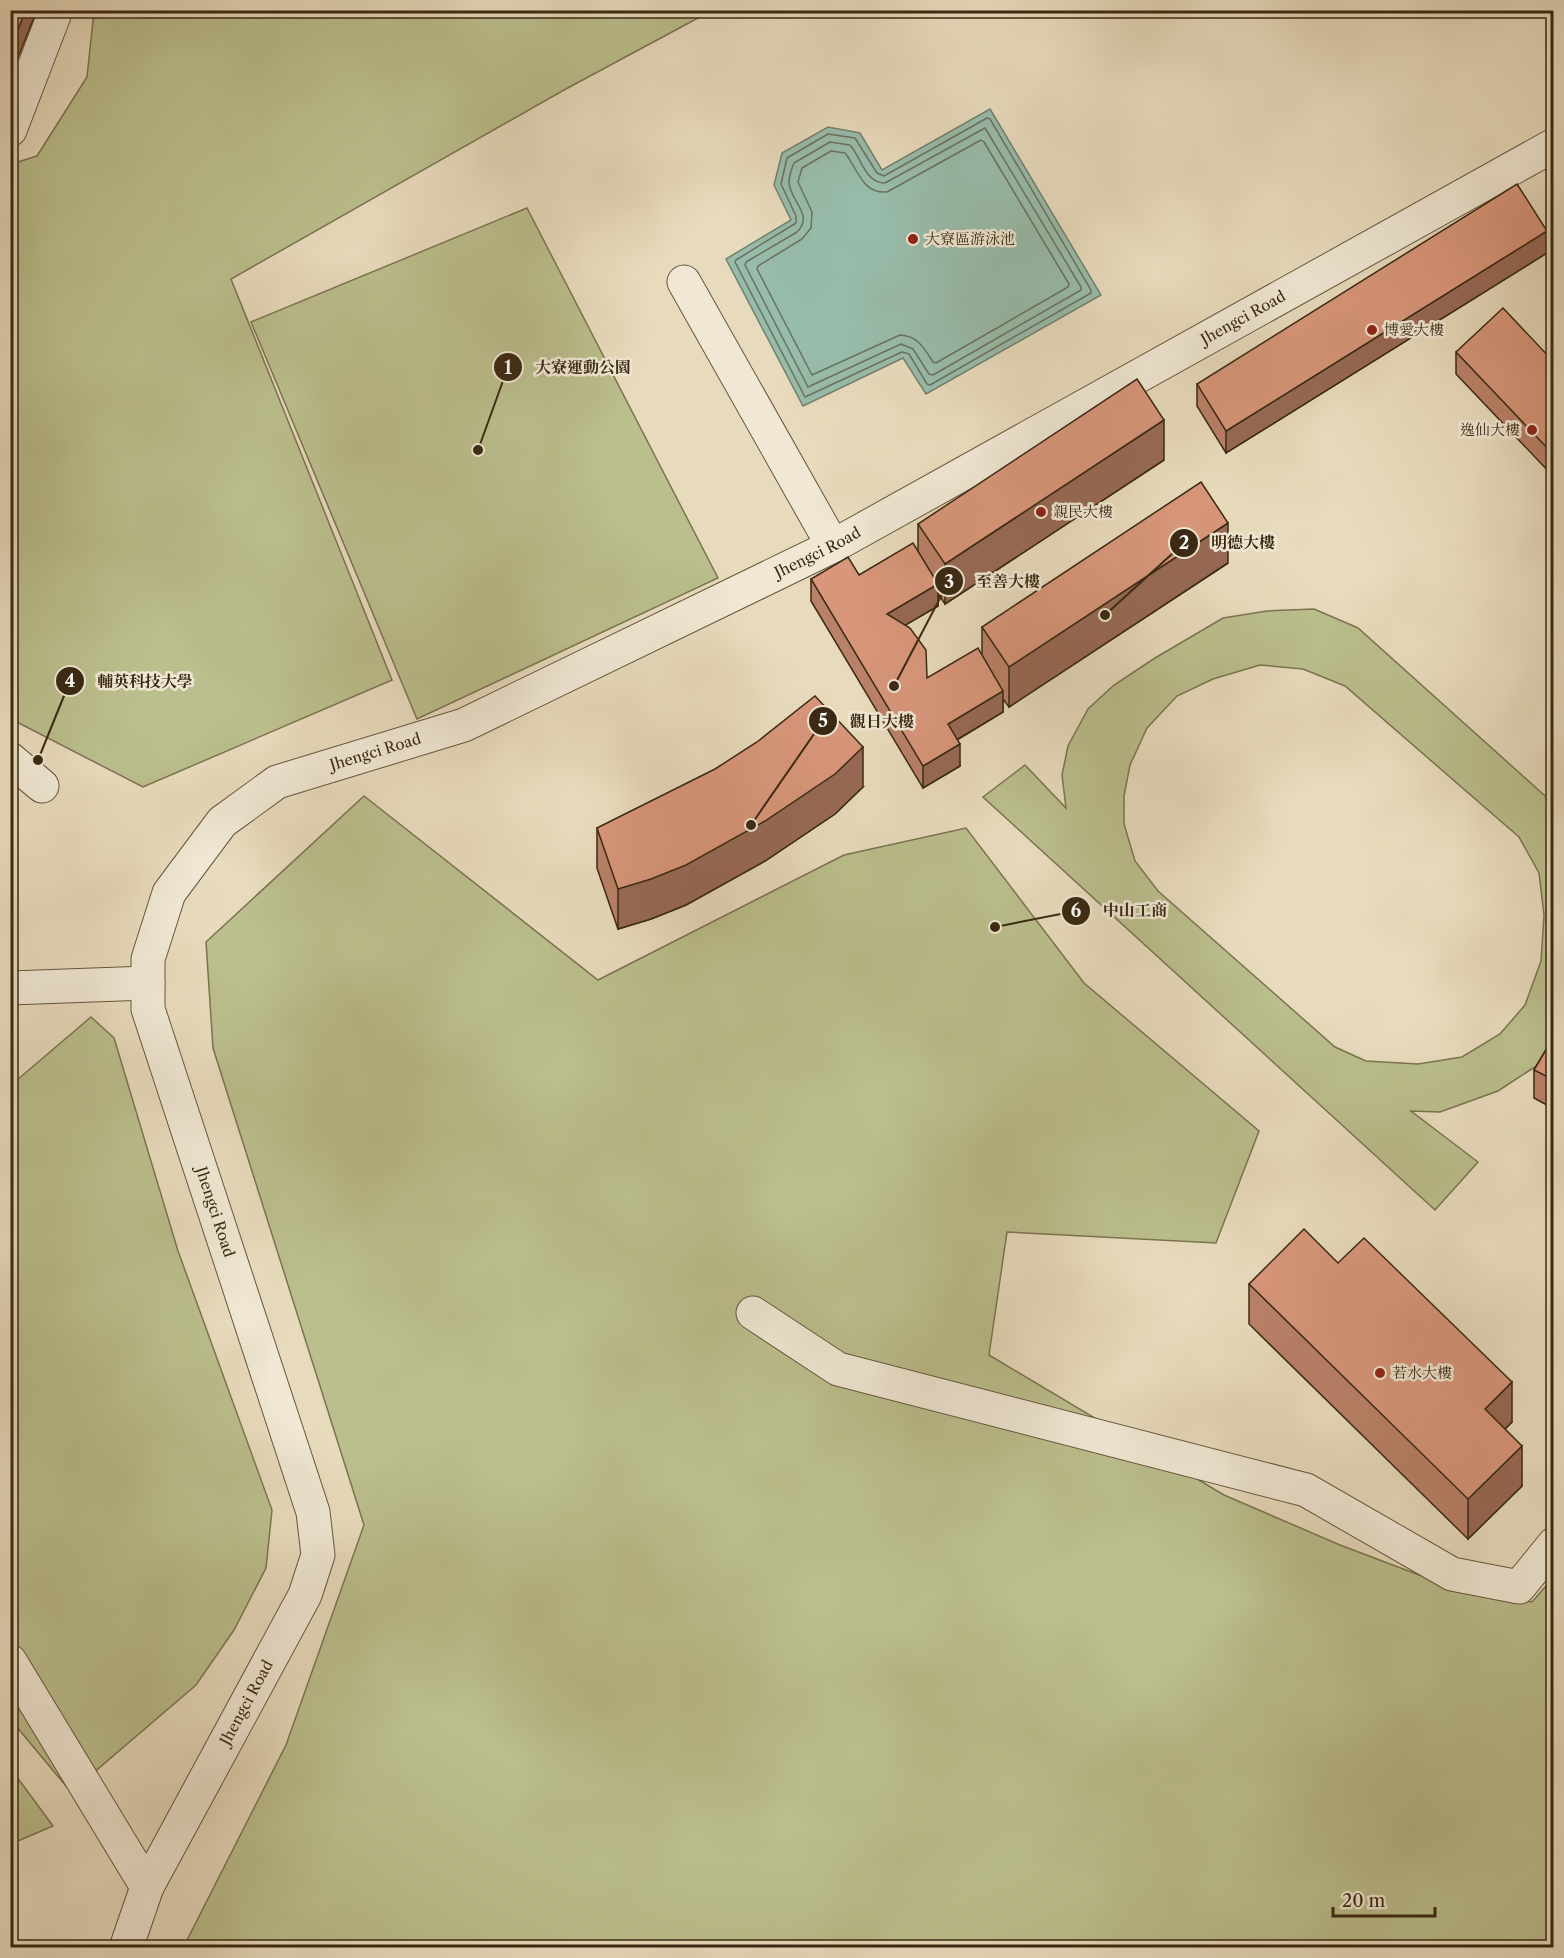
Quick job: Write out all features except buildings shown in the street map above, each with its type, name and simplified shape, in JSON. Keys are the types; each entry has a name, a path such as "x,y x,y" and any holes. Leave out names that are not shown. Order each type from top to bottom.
{"street":[{"path":"10,130 56,10"},
{"name":"Jhengci Road","path":"126,1947 147,1887 305,1595 318,1555 313,1512 148,1009 148,959 169,893 222,822 277,782 464,725 833,546 1554,145"},
{"path":"684,282 833,546"},
{"path":"10,759 42,786"},
{"path":"10,988 148,983"},
{"path":"753,1313 838,1370 1306,1490 1452,1574 1519,1587 1554,1544"},
{"path":"10,1661 147,1887"}],"shaded area":[{"path":"94,11 711,11 564,90 231,279 392,680 143,787 11,719 11,164 37,156 87,77"},
{"path":"527,208 718,578 417,719 251,322"},
{"path":"1314,609 1358,628 1553,803 1553,1047 1547,1059 1498,1091 1440,1112 1411,1111 1478,1162 1435,1210 983,797 1025,765 1066,808 1062,775 1068,746 1088,709 1114,685 1223,618 1267,611","holes":["1260,665 1303,669 1345,686 1519,837 1539,873 1544,915 1541,961 1525,1005 1500,1034 1462,1057 1418,1064 1366,1061 1335,1047 1158,891 1135,861 1124,824 1124,796 1130,765 1147,728 1177,696 1213,679"]},
{"path":"364,796 598,980 844,855 966,828 1084,983 1259,1131 1216,1243 1007,1232 989,1355 1224,1495 1340,1545 1435,1581 1532,1602 1553,1578 1553,1947 183,1948 286,1745 364,1525 213,1048 206,942"},
{"path":"91,1017 114,1038 178,1251 272,1510 266,1568 234,1630 196,1685 71,1792 11,1720 10,1086"},
{"path":"11,1769 53,1826 10,1844"}],"water":[{"name":"大寮區游泳池","path":"990,109 1101,295 926,394 903,358 803,406 726,259 791,220 774,185 782,153 828,127 860,133 882,170"}],"place":[{"name":"大寮區游泳池","path":"913,239"},
{"name":"博愛大樓","path":"1372,330"},
{"name":"逸仙大樓","path":"1532,430"},
{"name":"大寮運動公園","path":"478,450"},
{"name":"親民大樓","path":"1041,512"},
{"name":"明德大樓","path":"1105,615"},
{"name":"至善大樓","path":"894,686"},
{"name":"輔英科技大學","path":"38,760"},
{"name":"觀日大樓","path":"751,825"},
{"name":"中山工商","path":"995,927"},
{"name":"若水大樓","path":"1380,1373"}]}
